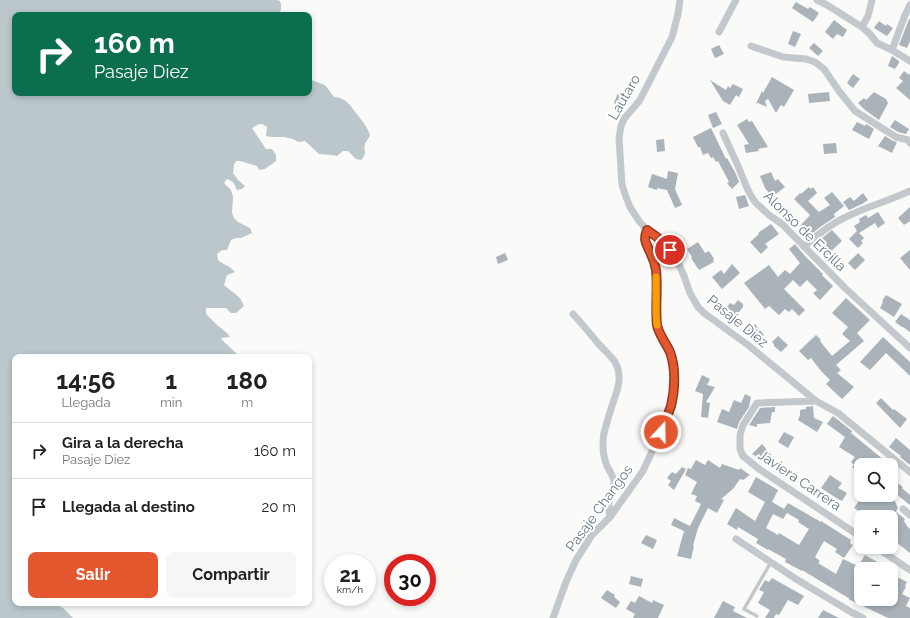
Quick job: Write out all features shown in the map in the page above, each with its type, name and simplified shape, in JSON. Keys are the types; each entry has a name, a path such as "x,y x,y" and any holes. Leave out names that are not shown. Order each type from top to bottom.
{"street":[{"name":"Lautaro","path":"647,230 630,207 622,185 619,132 624,120 640,100 667,48 676,26 680,0"},
{"path":"719,32 736,0"},
{"path":"817,0 828,5 862,27 877,43 910,61"},
{"path":"862,27 868,16 872,0"},
{"path":"892,50 910,5"},
{"path":"751,46 783,57 806,59 815,62 824,69 855,111 896,137 909,140"},
{"name":"Alonso de Ercilla","path":"723,132 751,196 762,209 782,224 845,288 910,348"},
{"path":"804,247 823,231 843,218 910,191"},
{"name":"Pasaje Diez","path":"647,230 664,243 676,258 690,293 698,307 710,318 748,345 816,401"},
{"name":"Pasaje Changos","path":"553,618 576,560 592,536 610,517 643,471 670,408 674,391 674,372 670,352 657,327 656,271 645,240 647,230"},
{"path":"573,314 585,326 597,343 611,356 619,370 618,386 603,440 603,453 614,480 609,502 610,517"},
{"name":"Javiera Carrera","path":"854,532 759,469 743,456 740,449 740,435 743,425 757,402 816,401 838,413 910,472"},
{"path":"903,509 910,515"},
{"path":"736,539 796,579 863,618"},
{"path":"888,554 908,566"}],"lane":[{"path":"757,616 744,609 771,562"}],"shaded area":[{"path":"0,0 280,1 280,12 12,12 12,96 312,96 312,80 325,85 334,97 347,102 364,124 370,135 365,144 365,154 361,160 356,159 348,151 343,151 337,156 319,154 305,141 298,142 284,137 266,136 267,127 263,124 252,128 266,149 272,149 276,155 276,161 265,169 259,170 257,166 236,161 233,173 245,186 242,189 237,190 233,182 227,179 224,183 231,190 233,197 232,213 234,218 238,222 250,228 252,233 241,238 231,240 227,250 222,250 217,254 218,260 235,272 227,275 224,285 240,298 244,306 236,313 231,313 226,308 206,308 206,314 230,337 221,338 222,340 236,354 12,354 12,606 59,606 73,618 0,618"}],"building":[{"path":"796,2 808,9 810,7 819,13 813,22 792,8"},
{"path":"909,19 910,41 907,48 899,45"},
{"path":"834,20 847,30 843,37 837,34 833,39 825,32"},
{"path":"879,21 886,26 887,24 893,28 887,36 874,28"},
{"path":"793,31 801,34 795,47 788,44"},
{"path":"814,43 823,51 818,56 809,48"},
{"path":"719,45 724,54 715,58 711,49"},
{"path":"892,56 899,61 895,69 888,66"},
{"path":"904,71 909,75 910,73 910,100 896,88 903,81 899,78"},
{"path":"853,74 860,79 853,88 847,83"},
{"path":"772,77 794,90 784,107 781,105 776,113 768,99 765,101 767,107 758,103 756,104 762,91 763,93"},
{"path":"710,80 726,90 728,86 730,88 733,84 743,89 739,97 736,95 730,105 723,101"},
{"path":"829,92 830,101 809,103 808,94"},
{"path":"874,92 886,99 888,103 879,120 858,103 864,98 866,100"},
{"path":"618,93 625,96 621,106 614,103"},
{"path":"716,112 722,124 713,128 708,115"},
{"path":"747,119 749,122 752,121 768,147 758,149 759,151 746,153 744,145 749,144 737,125"},
{"path":"895,120 909,129 906,134 898,132 890,127"},
{"path":"857,122 865,126 866,124 874,129 869,139 852,130"},
{"path":"711,128 739,182 732,189 727,183 729,182 718,161 716,162 713,157 711,158 708,153 703,155 700,147 698,147 693,137"},
{"path":"885,136 897,142 892,153 878,146"},
{"path":"664,139 665,151 657,152 656,140"},
{"path":"836,143 837,153 824,154 823,144"},
{"path":"668,171 678,173 675,189 682,205 675,208 667,190 657,188 657,190 648,187 652,174 667,179"},
{"path":"771,172 775,181 778,179 785,187 772,197 765,188 760,176"},
{"path":"809,187 811,189 813,187 817,193 808,201 819,212 830,205 824,198 832,192 844,206 834,214 835,217 809,236 799,227 810,215 794,199"},
{"path":"863,193 868,200 849,210 843,202 850,197 854,201"},
{"path":"745,195 749,206 739,209 736,197"},
{"path":"910,207 910,221 904,225 898,218"},
{"path":"878,212 885,223 878,228 875,223 859,233 864,238 861,241 863,243 858,248 849,239 857,231 854,226 860,222 859,219 866,215 868,218"},
{"path":"771,224 779,234 765,244 768,247 761,254 750,242 759,234 758,233"},
{"path":"832,230 842,241 827,255 816,243"},
{"path":"698,242 705,253 709,251 714,259 714,262 699,270 687,249"},
{"path":"795,244 833,286 820,300 813,293 817,290 807,280 800,287 793,280 784,289 805,310 799,316 792,309 789,312 785,309 779,315 769,306 765,309 744,283 769,265 778,277 785,270 790,274 800,263 789,249"},
{"path":"910,250 910,270 900,258"},
{"path":"505,253 508,260 498,264 496,257"},
{"path":"858,253 865,260 855,270 848,263"},
{"path":"732,264 740,273 722,289 712,277 721,270 724,274"},
{"path":"886,295 902,304 894,317 880,308"},
{"path":"846,298 870,320 857,333 864,341 836,365 841,370 837,373 854,387 842,399 826,384 830,380 811,358 808,360 799,351 816,335 832,356 850,341 842,334 848,327 832,313"},
{"path":"738,300 743,304 743,307 734,318 724,311 730,303 734,305"},
{"path":"901,314 910,320 910,332 895,322"},
{"path":"755,324 764,335 757,342 747,331"},
{"path":"778,336 788,345 781,352 772,342"},
{"path":"883,337 910,362 910,376 886,353 870,370 860,362"},
{"path":"702,375 710,379 707,385 715,387 706,402 710,403 708,418 701,417 703,394 695,391"},
{"path":"745,394 751,397 749,407 739,422 737,429 717,422 722,409 729,412 734,400 741,403"},
{"path":"881,398 893,410 894,409 907,419 900,428 876,403"},
{"path":"813,406 814,418 823,422 817,432 798,420 800,410"},
{"path":"775,407 775,412 772,412 770,423 757,424 757,427 749,425 760,408"},
{"path":"833,416 881,458 854,458 855,457 839,447 845,437 827,424"},
{"path":"784,432 794,437 788,448 778,442"},
{"path":"896,438 910,450 910,465 889,447"},
{"path":"762,444 772,456 766,461 763,458 761,460 752,454"},
{"path":"854,458 854,465 851,462"},
{"path":"696,460 705,465 708,460 720,468 722,464 739,470 740,468 750,475 743,480 740,479 733,489 721,499 724,500 717,513 708,508 698,528 691,559 677,556 684,531 671,525 674,518 690,526 701,504 695,501 697,496 691,494 697,482 685,475 688,468 691,469"},
{"path":"682,467 686,469 674,490 668,485 671,481 667,478 672,472 676,474"},
{"path":"830,475 842,483 838,488 847,493 842,501 821,488"},
{"path":"756,477 778,490 772,502 784,509 788,503 851,540 850,543 853,545 844,558 835,552 837,549 824,541 815,557 820,561 818,563 836,574 843,559 854,564 854,602 802,570 785,562 786,559 756,543 758,539 738,527 737,530 727,524 736,508 755,521 765,502 748,492","holes":["787,513 799,520 798,522 809,529 799,545 779,533 778,535 766,528 773,514 783,519"]},
{"path":"898,483 910,495 910,505 898,496"},
{"path":"858,502 895,502 898,508 897,510 857,510 854,508"},
{"path":"898,514 905,519 904,521 910,529 910,553 898,544"},
{"path":"646,535 657,540 653,549 641,543"},
{"path":"865,555 878,562 861,562"},
{"path":"631,576 643,579 641,587 629,584"},
{"path":"772,578 804,596 798,605 788,600 779,615 776,614 774,618 765,618 770,610 758,603 764,592 759,590 765,580 769,582"},
{"path":"898,578 907,582 902,594 910,598 906,606 910,608 910,618 888,618 863,606 898,606"},
{"path":"607,590 615,595 614,597 620,602 616,608 601,598"},
{"path":"639,596 652,603 653,600 664,605 658,618 633,618 635,614 626,609 631,601 635,603"},
{"path":"723,601 735,607 733,611 747,618 714,618"},
{"path":"823,610 839,618 818,618"}],"slow traffic":[{"path":"656,277 657,325"}],"route":[{"path":"661,432 670,408 674,391 674,372 670,352 657,327 656,271 645,240 647,230 664,243 670,250"}]}
